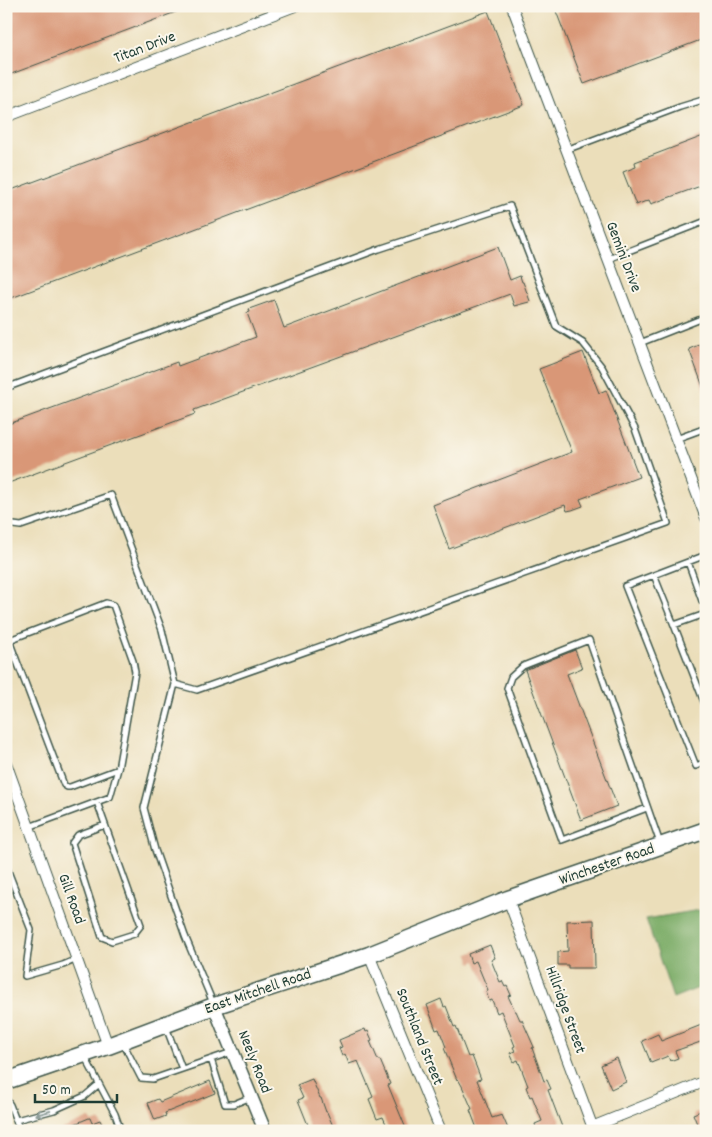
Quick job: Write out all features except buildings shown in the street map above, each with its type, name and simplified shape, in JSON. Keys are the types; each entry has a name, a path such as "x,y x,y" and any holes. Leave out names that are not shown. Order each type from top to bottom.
{"main road":[{"name":"Winchester Road","path":"508,900 706,830"},
{"name":"East Mitchell Road","path":"6,1081 214,1006 369,955 508,900"}],"street":[{"name":"Titan Drive","path":"6,117 295,6"},
{"name":"Gemini Drive","path":"512,6 676,439 702,496 706,518"},
{"name":"Gill Road","path":"6,763 77,959 115,1043"},
{"name":"Hillridge Street","path":"508,900 593,1129"},
{"name":"Southland Street","path":"369,955 441,1131"},
{"name":"Neely Road","path":"214,1006 265,1131"},
{"path":"593,1129 706,1081"}],"lane":[{"path":"566,150 706,99"},
{"path":"6,388 379,249 510,206 556,326 583,343 602,367 636,429 668,523 197,690 175,684"},
{"path":"608,259 706,222"},
{"path":"640,343 706,317"},
{"path":"676,439 706,428"},
{"path":"6,524 21,526 111,496 162,630 175,684 144,808 155,850 182,927 214,1006"},
{"path":"706,555 625,586 696,766 706,762"},
{"path":"688,562 702,602"},
{"path":"654,575 706,707"},
{"path":"29,827 110,797 118,769 135,672 113,604 106,604 12,639 10,643 64,785 70,787 118,769"},
{"path":"674,625 705,614 706,617"},
{"path":"647,808 562,840 507,688 511,677 522,666 589,640 647,808 660,846"},
{"path":"96,802 105,825 141,925 134,934 112,941 102,937 72,843 78,835 105,825"},
{"path":"6,866 31,930 25,976 77,959"},
{"path":"165,1024 182,1069"},
{"path":"115,1043 141,1078 153,1079 233,1052"},
{"path":"83,1054 115,1114 121,1131"},
{"path":"211,1059 225,1104 234,1104 251,1097"},
{"path":"16,1120 54,1110 85,1096 99,1084"},
{"path":"6,1099 20,1131"}],"green space":[{"path":"706,909 706,985 673,998 646,919"}]}
